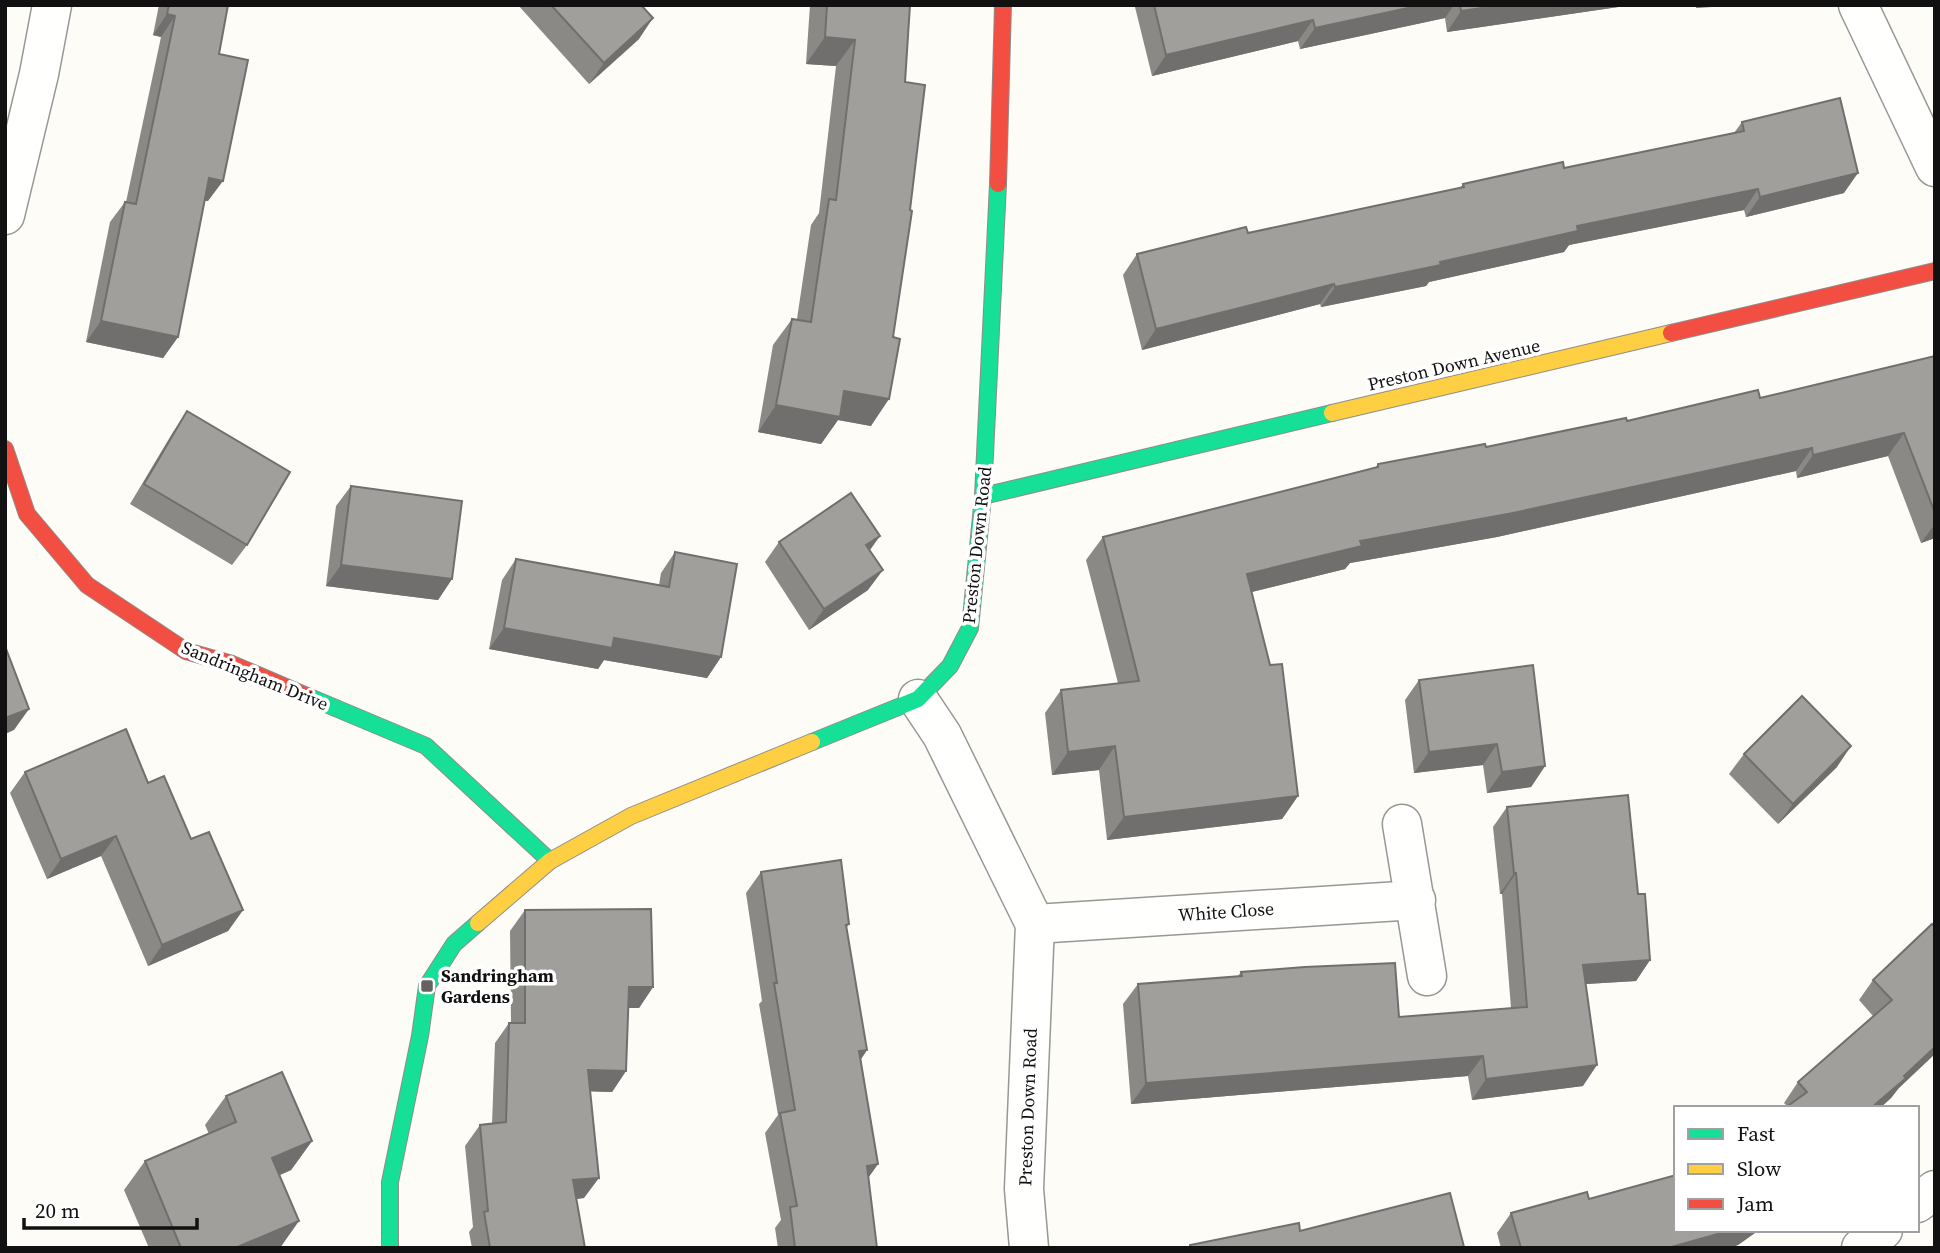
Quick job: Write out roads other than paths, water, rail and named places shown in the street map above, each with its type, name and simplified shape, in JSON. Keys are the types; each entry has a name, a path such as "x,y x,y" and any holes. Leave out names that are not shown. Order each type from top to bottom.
{"street":[{"path":"5,215 39,74 52,5"},
{"name":"Preston Down Road","path":"1003,5 996,258 983,496 970,628 950,666 918,699 942,735 1035,924 1024,1189 1028,1248"},
{"path":"1858,5 1935,167"},
{"name":"Preston Down Avenue","path":"983,496 1935,271"},
{"name":"Sandringham Drive","path":"5,449 27,514 87,585 186,651 232,664 426,746 550,861"},
{"path":"390,1248 390,1182 420,1035 427,986 454,944 550,861 631,816 918,699"},
{"path":"1402,824 1427,976"},
{"name":"White Close","path":"1035,924 1416,900"},
{"path":"1919,1202 1935,1190"},
{"path":"1861,1248 1881,1232"}],"place":[{"name":"Sandringham Gardens","path":"427,986"}]}
